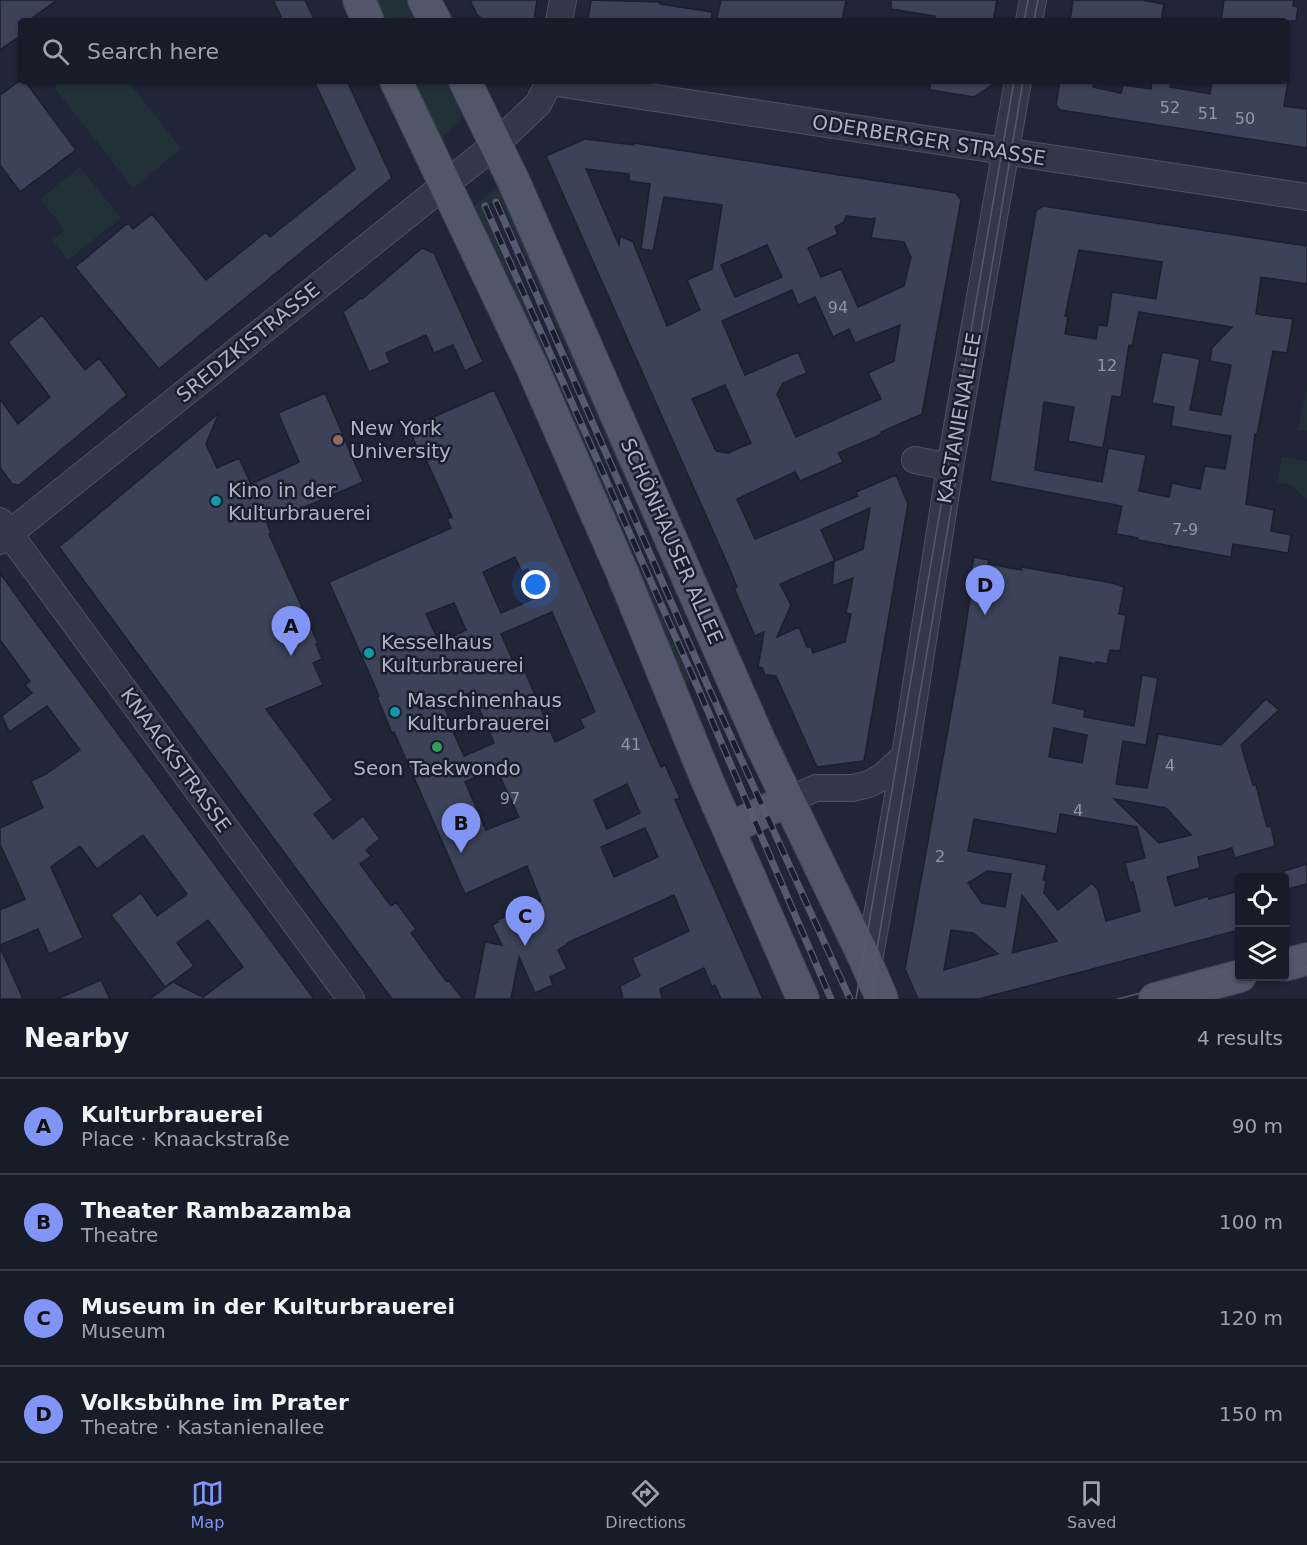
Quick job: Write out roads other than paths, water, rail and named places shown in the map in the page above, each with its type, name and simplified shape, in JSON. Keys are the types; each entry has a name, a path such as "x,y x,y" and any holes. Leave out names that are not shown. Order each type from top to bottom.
{"main road":[{"path":"359,0 367,18"},
{"path":"424,0 433,18"},
{"path":"397,84 537,377 803,999"},
{"name":"SCHÖNHAUSER ALLEE","path":"466,84 496,143 755,732 882,999"},
{"path":"729,829 788,800"},
{"path":"1289,964 1307,959"},
{"path":"1155,999 1235,977"}],"street":[{"path":"560,18 563,0"},
{"path":"1030,18 1033,0"},
{"name":"SREDZKISTRASSE","path":"3,532 445,185 496,143 538,104 549,84"},
{"name":"ODERBERGER STRASSE","path":"563,84 1307,197"},
{"name":"KASTANIENALLEE","path":"868,967 905,756 950,467 1018,84"},
{"path":"915,460 950,467"},
{"name":"KNAACKSTRASSE","path":"3,532 351,999"},
{"path":"788,800 816,789 853,788 868,783 882,777 905,756"}],"tram line":[{"path":"1025,18 1028,0"},
{"path":"1035,18 1038,0"},
{"path":"856,999 1013,84"},
{"path":"873,999 875,961 1022,84"},
{"path":"1289,954 1307,949"},
{"path":"1289,972 1307,967"},
{"path":"1118,999 1235,968"},
{"path":"1188,999 1255,981"}],"railway":[{"path":"496,202 707,684 850,999"},
{"path":"485,206 698,688 831,999"}],"place":[{"name":"New York University","path":"338,440"},
{"name":"Kino in der Kulturbrauerei","path":"216,501"},
{"name":"Volksbühne im Prater","path":"985,615"},
{"name":"Kesselhaus Kulturbrauerei","path":"369,653"},
{"name":"Kulturbrauerei","path":"291,656"},
{"name":"Maschinenhaus Kulturbrauerei","path":"395,712"},
{"name":"Seon Taekwondo","path":"437,747"},
{"name":"Theater Rambazamba","path":"461,853"},
{"name":"Museum in der Kulturbrauerei","path":"525,946"}]}
